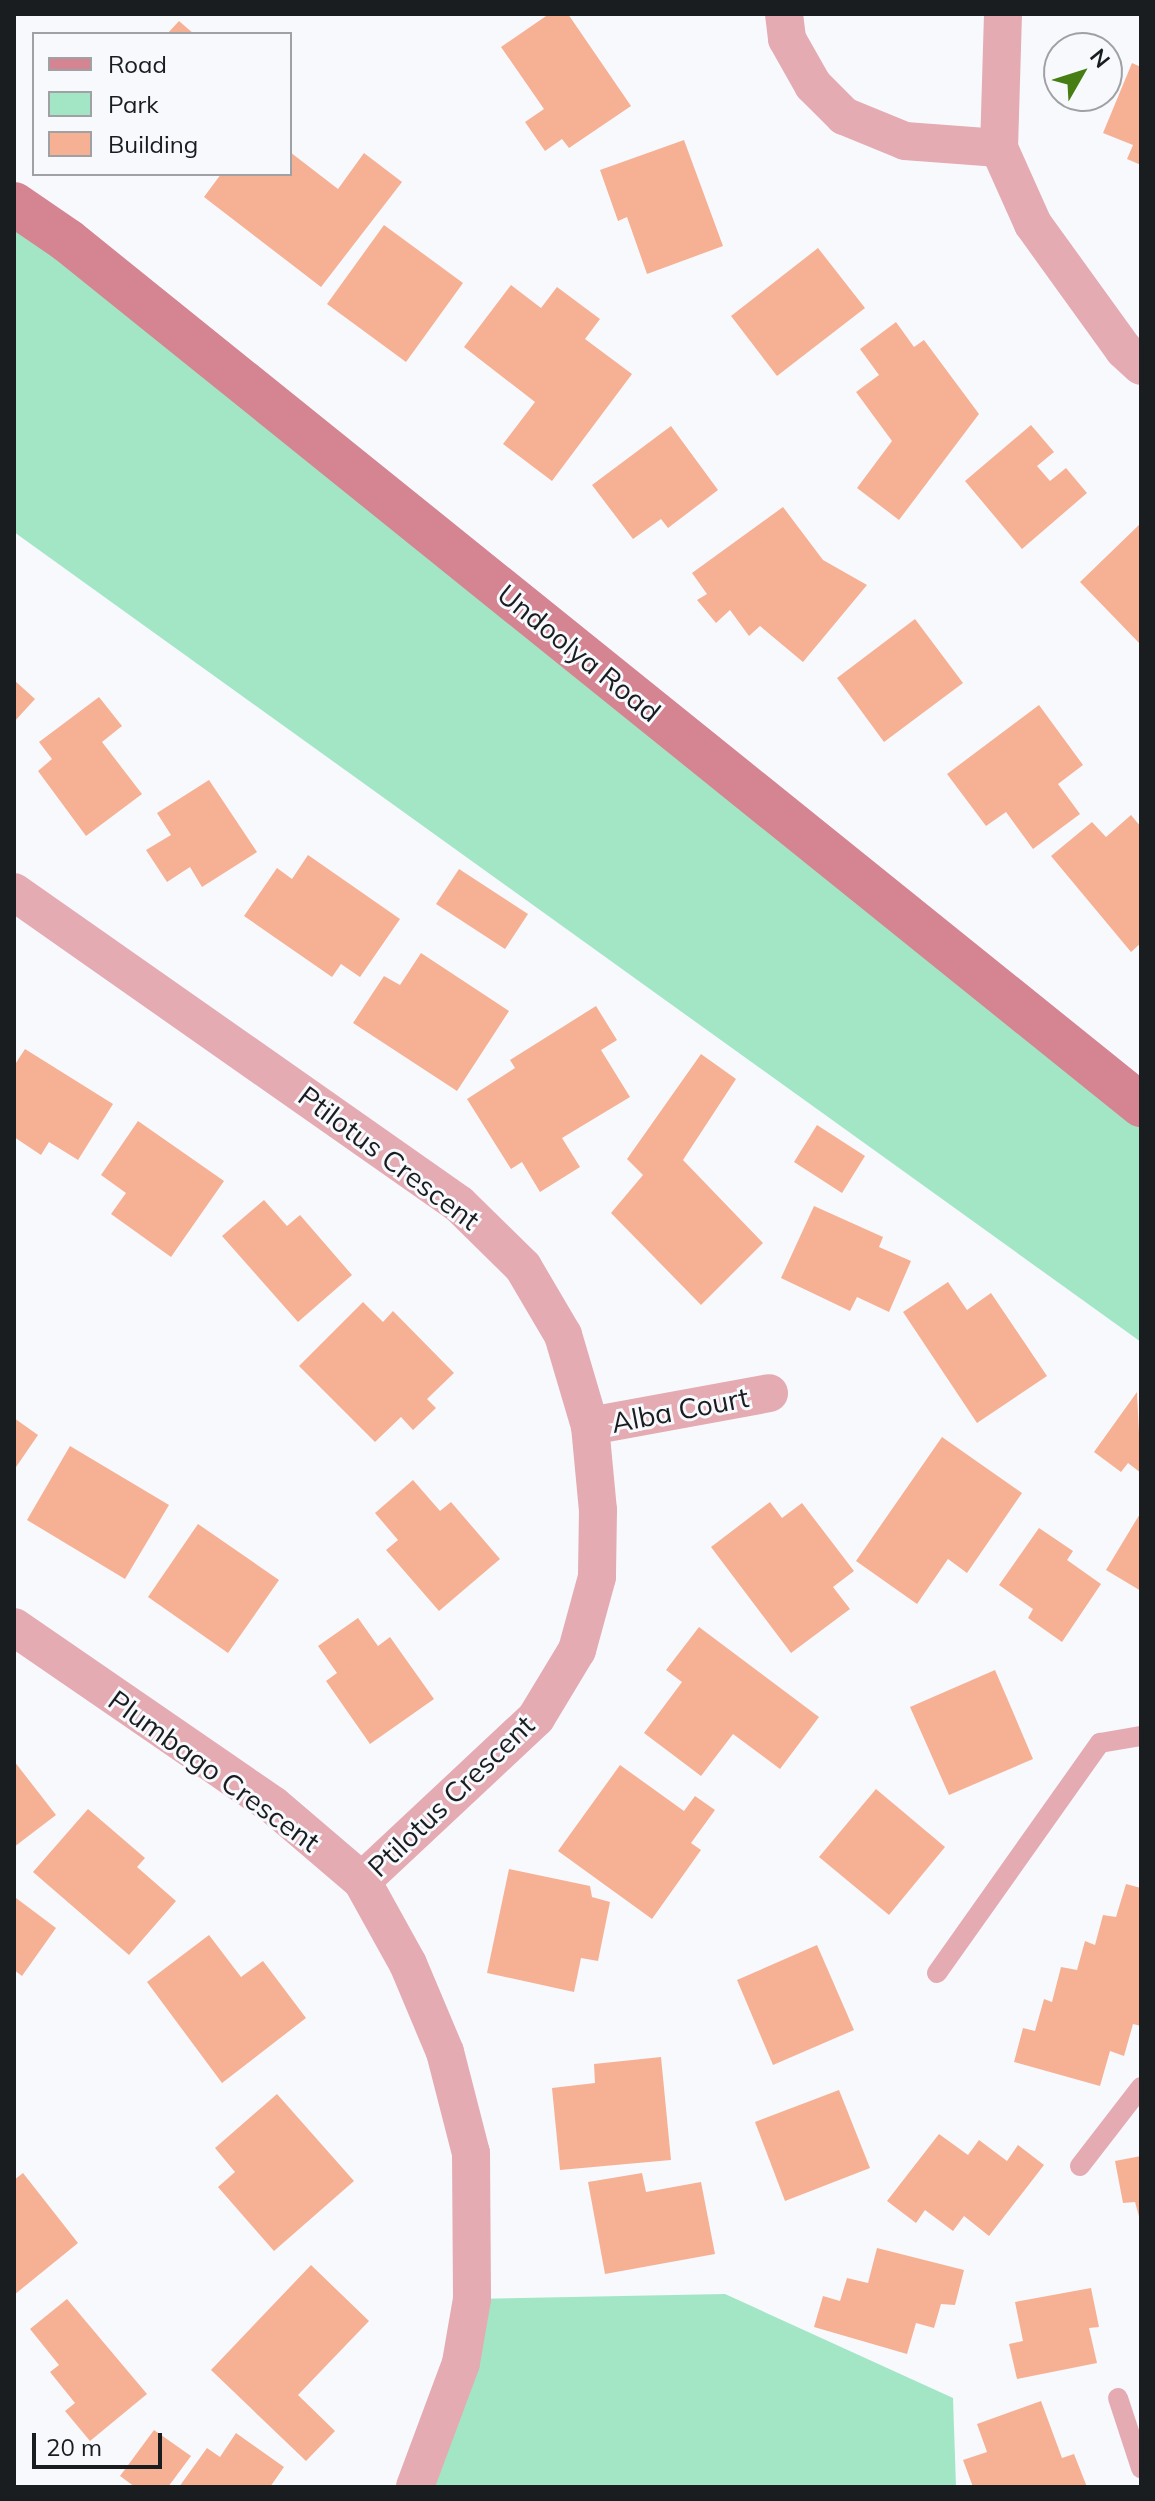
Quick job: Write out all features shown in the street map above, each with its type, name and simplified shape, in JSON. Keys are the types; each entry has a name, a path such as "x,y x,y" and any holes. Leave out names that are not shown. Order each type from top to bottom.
{"main road":[{"name":"Undoolya Road","path":"14,204 68,241 1141,1105"}],"street":[{"path":"784,14 793,50 813,85 844,116 905,141 999,148"},
{"path":"1003,14 999,148 1033,224 1115,339 1141,366"},
{"name":"Ptilotus Crescent","path":"14,892 459,1204 523,1267 563,1335 590,1426 598,1510 597,1577 577,1650 536,1718 362,1881"},
{"name":"Alba Court","path":"590,1426 769,1393"},
{"name":"Plumbago Crescent","path":"14,1627 273,1805 362,1881 408,1964 445,2052 471,2153 472,2299 461,2363 415,2487"}],"lane":[{"path":"937,1973 1100,1743 1141,1736"},
{"path":"1080,2166 1141,2087"},
{"path":"1118,2398 1141,2468"}],"green space":[{"path":"14,207 1141,1105 1141,1342 14,532"},
{"path":"725,2294 953,2398 956,2487 415,2487 472,2299"}],"building":[{"path":"549,14 568,14 631,106 569,148 562,139 545,151 525,122 544,109 501,47"},
{"path":"179,21 192,32 169,32"},
{"path":"1132,63 1141,67 1141,165 1127,159 1133,145 1103,133 1112,112 1123,112 1123,85"},
{"path":"684,140 723,246 647,274 627,217 618,221 600,170"},
{"path":"364,153 402,182 321,287 204,197 220,176 292,176 292,154 338,189"},
{"path":"384,225 463,283 406,362 327,304"},
{"path":"818,248 865,308 777,376 731,316"},
{"path":"511,285 541,308 557,287 600,319 585,339 632,374 552,481 503,444 535,402 464,347"},
{"path":"896,322 914,347 924,340 979,414 899,520 857,488 892,441 856,392 879,375 860,349"},
{"path":"1031,425 1054,452 1037,466 1050,481 1066,468 1087,493 1022,549 965,481"},
{"path":"671,426 718,490 668,528 661,519 633,539 592,485"},
{"path":"783,507 823,560 867,585 803,662 760,626 749,636 730,610 716,623 697,600 707,594 692,573"},
{"path":"1141,523 1141,645 1080,582"},
{"path":"915,619 963,683 884,742 837,678"},
{"path":"14,680 35,699 14,722"},
{"path":"99,697 122,726 102,742 142,794 86,836 38,771 52,759 39,742"},
{"path":"1039,705 1083,765 1058,784 1080,814 1033,849 1006,812 986,826 947,774"},
{"path":"209,780 257,852 202,887 190,867 167,882 146,850 171,835 157,813"},
{"path":"1131,815 1141,827 1141,943 1131,952 1051,856 1092,822 1106,837"},
{"path":"308,855 400,919 360,977 341,964 332,977 244,916 277,868 292,879"},
{"path":"459,869 528,914 505,949 436,904"},
{"path":"421,953 509,1011 457,1091 353,1023 384,976 400,985"},
{"path":"596,1006 617,1040 601,1050 630,1097 562,1138 580,1167 540,1192 522,1162 511,1169 467,1099 515,1068 510,1060"},
{"path":"25,1049 113,1104 78,1160 49,1142 41,1155 14,1137 14,1066"},
{"path":"701,1054 736,1079 683,1160 763,1243 701,1305 611,1213 643,1175 627,1159"},
{"path":"138,1121 224,1181 171,1257 111,1214 126,1193 101,1175"},
{"path":"817,1125 865,1156 842,1193 794,1162"},
{"path":"264,1200 287,1226 300,1215 352,1275 298,1322 222,1236"},
{"path":"814,1206 883,1237 879,1247 911,1261 889,1312 857,1297 850,1311 781,1278"},
{"path":"948,1282 967,1310 991,1293 1047,1376 977,1423 903,1312"},
{"path":"363,1302 383,1322 393,1311 454,1373 427,1399 436,1408 413,1430 401,1417 375,1442 299,1366"},
{"path":"1137,1392 1141,1473 1128,1463 1121,1472 1094,1452"},
{"path":"14,1418 38,1435 14,1470"},
{"path":"942,1437 1022,1493 967,1573 948,1559 917,1604 856,1561"},
{"path":"70,1446 169,1505 125,1579 27,1520"},
{"path":"413,1480 440,1511 451,1502 500,1559 439,1611 386,1550 398,1540 375,1513"},
{"path":"770,1502 782,1518 802,1503 854,1571 833,1587 850,1609 791,1653 711,1547"},
{"path":"1141,1512 1141,1591 1106,1570"},
{"path":"198,1524 279,1580 228,1653 148,1597"},
{"path":"1039,1528 1073,1551 1067,1560 1101,1584 1062,1642 1028,1618 1033,1609 999,1585"},
{"path":"358,1618 378,1646 390,1637 434,1699 370,1744 326,1681 337,1673 318,1646"},
{"path":"699,1627 819,1717 780,1769 733,1734 701,1776 644,1733 682,1682 666,1670"},
{"path":"995,1670 1033,1759 949,1795 910,1707"},
{"path":"14,1761 56,1815 14,1847"},
{"path":"620,1765 684,1811 695,1796 715,1810 691,1843 701,1850 652,1919 558,1851"},
{"path":"876,1789 945,1847 889,1915 819,1857"},
{"path":"88,1809 145,1858 137,1867 176,1901 129,1955 33,1872"},
{"path":"509,1869 590,1886 592,1897 610,1902 598,1961 581,1958 574,1992 487,1973"},
{"path":"1126,1884 1141,1888 1141,2026 1133,2024 1124,2056 1110,2051 1100,2086 1014,2062 1023,2028 1035,2031 1044,1999 1052,2002 1061,1967 1077,1970 1085,1941 1095,1945 1103,1915 1116,1917"},
{"path":"16,1898 56,1928 22,1976 14,1970"},
{"path":"209,1935 241,1977 263,1961 306,2018 222,2083 147,1982"},
{"path":"817,1945 854,2030 773,2065 737,1980"},
{"path":"661,2057 671,2160 560,2170 552,2088 595,2083 594,2064"},
{"path":"839,2090 870,2168 785,2201 755,2122"},
{"path":"277,2094 354,2181 274,2251 218,2187 235,2172 215,2148"},
{"path":"939,2134 968,2155 979,2140 1007,2161 1018,2145 1044,2165 989,2236 964,2216 953,2231 925,2210 916,2223 887,2201"},
{"path":"1141,2156 1140,2220 1135,2202 1123,2203 1115,2161"},
{"path":"23,2173 78,2243 14,2295 14,2180"},
{"path":"642,2173 646,2192 701,2182 715,2254 605,2274 588,2182"},
{"path":"877,2248 964,2270 955,2305 941,2304 934,2328 916,2323 907,2354 814,2327 823,2296 840,2301 847,2278 868,2283"},
{"path":"311,2265 369,2321 298,2395 335,2431 306,2461 211,2370"},
{"path":"1091,2288 1099,2327 1089,2328 1097,2363 1017,2379 1009,2344 1023,2341 1015,2302"},
{"path":"67,2299 147,2394 90,2441 65,2411 75,2403 50,2372 59,2365 30,2329"},
{"path":"1041,2401 1062,2458 1074,2454 1087,2487 973,2487 963,2460 987,2452 977,2424"},
{"path":"154,2430 191,2456 168,2487 135,2487 120,2476"},
{"path":"236,2433 284,2467 270,2487 179,2487 207,2448 220,2457"}]}
